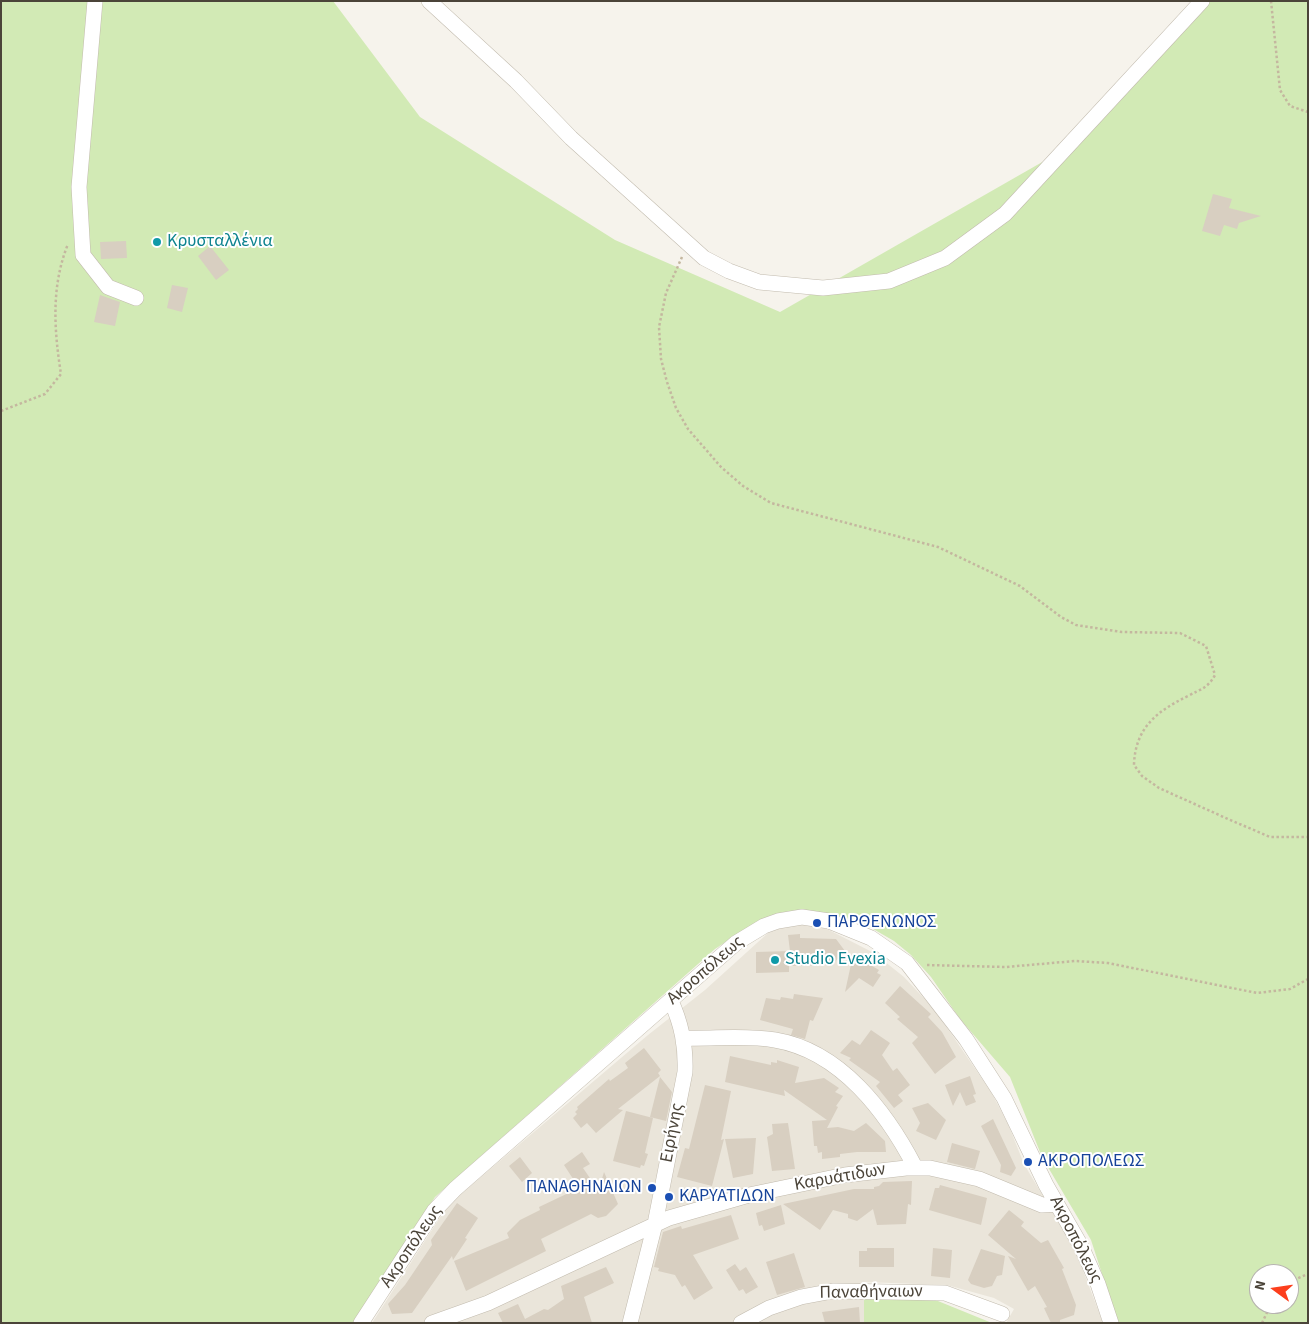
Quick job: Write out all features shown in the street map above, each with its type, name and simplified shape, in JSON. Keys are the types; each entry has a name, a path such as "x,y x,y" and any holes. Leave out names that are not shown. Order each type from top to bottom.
{"street":[{"path":"94,1 79,187 83,255 108,287 136,298"},
{"path":"429,1 516,82 571,138 687,245 704,258 729,271 759,282 823,288 889,281 946,258 1004,214 1202,1"},
{"name":"Ακροπόλεως","path":"361,1323 434,1211 445,1199 736,943 764,926 794,918 812,917 829,920 854,930 878,943 911,967 966,1039 994,1081 1056,1204 1089,1263 1111,1323"},
{"name":"Ειρήνης","path":"630,1323 654,1224 683,1085 684,1038 680,1020 671,1001"},
{"path":"684,1038 771,1040 789,1044 815,1055 834,1066 865,1094 898,1136 915,1167"},
{"name":"Καρυάτιδων","path":"432,1323 513,1292 654,1224 748,1195 845,1175 915,1167 942,1170 979,1179 1042,1205 1056,1204"},
{"name":"Παναθήναιων","path":"741,1323 769,1308 801,1297 833,1291 945,1293 1002,1314"}],"path":[{"path":"1271,1 1280,90 1290,106 1308,112"},
{"path":"1,411 45,394 61,374 54,333 58,268 72,234 81,225"},
{"path":"687,245 666,293 659,327 661,359 676,408 688,429 721,467 743,486 771,503 938,547 1020,586 1061,617 1076,625 1122,632 1180,633 1206,646 1215,675 1209,685 1169,705 1155,716 1144,728 1138,739 1134,765 1142,776 1159,788 1236,822 1270,836 1308,837"},
{"path":"911,967 937,964 1006,967 1075,961 1108,963 1257,993 1290,990 1308,979"}],"shaded area":[{"path":"798,924 827,929 874,953 904,977 935,1010 991,1092 1008,1124 1024,1164 1076,1252 1103,1323 1006,1323 1014,1309 994,1298 947,1285 864,1282 864,1323 372,1323 448,1205 648,1035 705,990 768,933 782,926"}],"green space":[{"path":"1,1 333,1 420,117 615,240 780,312 1079,141 1210,1 1308,1 1308,1323 1118,1323 1091,1240 1042,1157 1010,1077 960,1019 931,977 911,955 894,941 868,926 834,914 803,911 736,935 715,949 435,1197 353,1323 1,1323"},
{"path":"864,1298 933,1299 992,1323 864,1323"}],"building":[{"path":"1213,194 1232,199 1229,208 1261,216 1239,223 1237,229 1224,225 1220,236 1202,231"},
{"path":"126,241 127,258 101,259 100,242"},
{"path":"210,246 229,270 216,280 198,256"},
{"path":"172,285 188,288 182,312 167,308"},
{"path":"100,295 120,302 115,326 94,322"},
{"path":"800,934 800,938 836,939 845,951 832,965 789,966 789,972 756,973 756,952 790,951 788,935"},
{"path":"853,955 879,970 877,973 881,975 873,987 859,978 845,992"},
{"path":"900,986 931,1014 928,1017 942,1032 956,1057 935,1074 912,1043 918,1037 897,1019 900,1017 885,1003"},
{"path":"794,994 823,998 813,1021 810,1020 805,1039 791,1035 793,1029 760,1020 766,998 780,1000 781,997 793,999"},
{"path":"871,1030 890,1043 882,1055 893,1071 897,1068 910,1085 898,1095 903,1101 894,1108 876,1086 880,1082 849,1060 851,1058 840,1053 852,1040 860,1045"},
{"path":"644,1048 661,1070 658,1073 660,1076 618,1109 623,1110 596,1133 587,1123 581,1128 573,1118 577,1114 575,1112 578,1109 577,1107 609,1079 610,1081 628,1068 625,1063"},
{"path":"730,1056 771,1065 771,1062 777,1063 777,1060 799,1067 795,1083 824,1078 839,1088 835,1092 843,1096 836,1106 838,1107 827,1128 838,1127 854,1131 866,1123 885,1141 886,1152 857,1152 840,1154 840,1157 822,1159 822,1152 818,1153 817,1146 814,1146 812,1121 827,1120 784,1090 785,1096 725,1082"},
{"path":"970,1076 976,1094 973,1095 976,1102 966,1106 960,1092 953,1106 945,1085"},
{"path":"660,1077 672,1092 666,1121 650,1117"},
{"path":"705,1085 731,1091 721,1140 724,1139 712,1186 677,1177 685,1148 689,1149"},
{"path":"928,1103 946,1120 936,1140 916,1131 920,1123 912,1108"},
{"path":"626,1111 653,1118 645,1153 648,1154 644,1166 641,1165 640,1168 613,1161"},
{"path":"993,1119 1016,1168 1011,1176 1000,1172 1001,1165 981,1126"},
{"path":"788,1123 795,1169 772,1171 767,1137 773,1134 772,1124"},
{"path":"756,1138 753,1174 733,1178 725,1139"},
{"path":"952,1143 980,1151 975,1169 947,1162"},
{"path":"582,1152 590,1164 583,1168 594,1184 601,1182 604,1172 618,1204 606,1216 598,1218 591,1214 541,1239 546,1251 466,1291 454,1261 509,1238 507,1233 520,1220 540,1210 539,1207 579,1188 564,1165"},
{"path":"520,1157 532,1173 522,1182 509,1166"},
{"path":"912,1181 911,1205 908,1204 906,1224 877,1225 873,1209 857,1221 848,1218 848,1214 833,1210 820,1230 783,1204 854,1189 874,1189 874,1187 879,1186 883,1182"},
{"path":"940,1185 987,1198 981,1225 929,1210 935,1188 939,1188"},
{"path":"457,1203 478,1218 465,1238 467,1239 453,1260 452,1256 412,1313 392,1314 388,1304 405,1285 432,1245 431,1240"},
{"path":"781,1205 785,1224 764,1231 762,1225 759,1226 756,1213"},
{"path":"1009,1210 1024,1222 1021,1226 1041,1243 1048,1240 1064,1268 1062,1269 1076,1305 1074,1315 1060,1320 1060,1323 1051,1323 1044,1308 1047,1307 1035,1286 1028,1291 1008,1256 1016,1259 988,1235"},
{"path":"731,1215 739,1239 693,1255 713,1288 694,1300 685,1285 682,1287 675,1275 658,1271 659,1268 654,1267 663,1232 681,1226 682,1229"},
{"path":"867,1248 894,1248 894,1267 859,1267 859,1251 867,1251"},
{"path":"933,1248 952,1250 950,1278 931,1276"},
{"path":"981,1249 1005,1256 1002,1275 997,1276 992,1286 984,1288 971,1284 968,1280"},
{"path":"794,1253 805,1287 777,1295 766,1262"},
{"path":"735,1264 740,1271 746,1267 758,1287 746,1294 743,1289 739,1291 726,1270"},
{"path":"606,1267 614,1283 584,1297 592,1323 503,1323 498,1313 518,1304 525,1319 544,1309 548,1310 564,1299 561,1286"},
{"path":"859,1307 860,1323 825,1323 822,1312"}],"place":[{"name":"Κρυσταλλένια","path":"157,242"},
{"name":"ΠΑΡΘΕΝΩΝΟΣ","path":"817,923"},
{"name":"Studio Evexia","path":"775,960"},
{"name":"ΑΚΡΟΠΟΛΕΩΣ","path":"1028,1162"},
{"name":"ΠΑΝΑΘΗΝΑΙΩΝ","path":"652,1188"},
{"name":"ΚΑΡΥΑΤΙΔΩΝ","path":"669,1197"}]}
